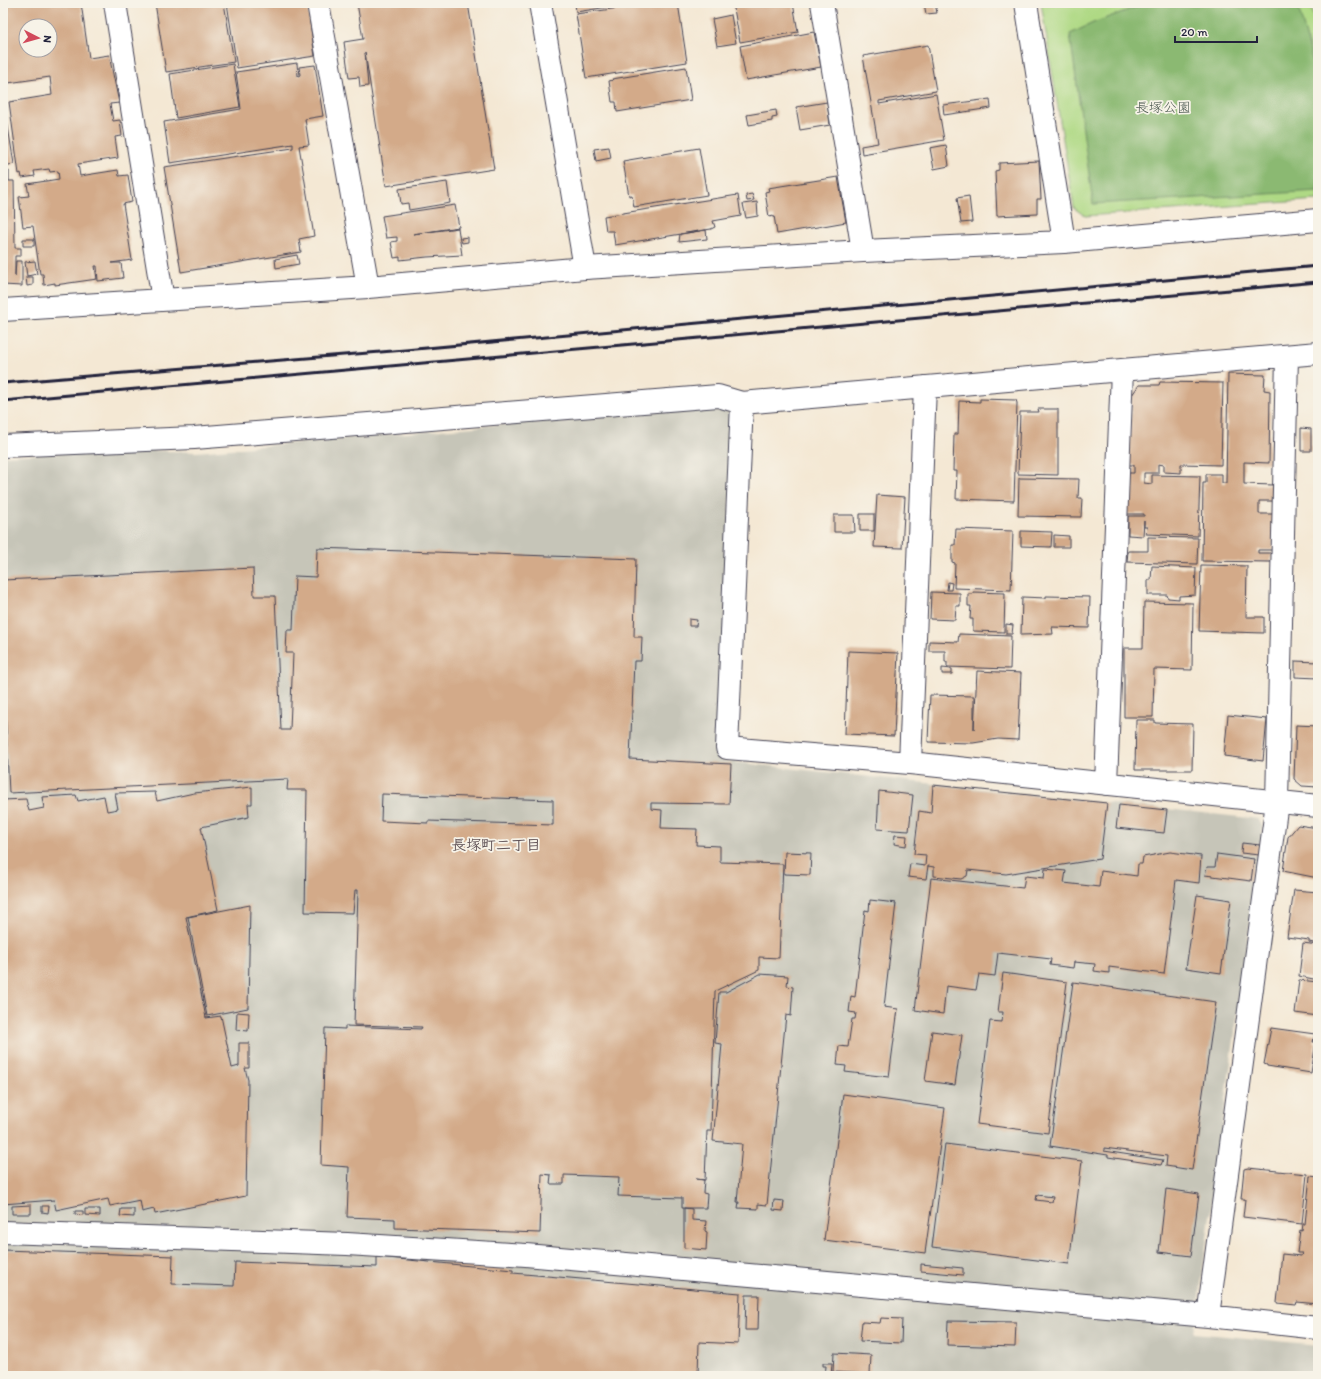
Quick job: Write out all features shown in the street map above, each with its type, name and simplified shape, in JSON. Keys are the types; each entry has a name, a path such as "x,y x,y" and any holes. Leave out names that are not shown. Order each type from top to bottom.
{"street":[{"path":"115,3 163,300"},
{"path":"318,3 368,287"},
{"path":"540,3 585,268"},
{"path":"822,3 863,251"},
{"path":"1026,3 1064,242"},
{"path":"3,310 368,287 585,268 863,251 1064,242 1318,220"},
{"path":"3,446 194,438 718,396 742,403 1318,353"},
{"path":"1208,1316 1277,802 1287,356"},
{"path":"1106,784 1122,370"},
{"path":"910,763 924,387"},
{"path":"742,403 726,748 910,763 1318,806"},
{"path":"3,1232 347,1244 526,1254 1208,1316 1318,1328"}],"shaded area":[{"path":"719,405 732,415 723,761 1258,819 1263,827 1194,1333 1318,1345 1318,1376 3,1376 3,456 130,450 197,452"}],"green space":[{"name":"長塚公園","path":"1041,3 1310,3 1318,33 1318,200 1085,216 1074,208"},
{"name":"長塚公園","path":"1147,3 1297,3 1318,80 1318,191 1093,204 1070,34 1093,23"}],"building":[{"path":"3,3 81,3 89,58 109,55 119,103 110,104 113,121 120,120 122,136 115,137 118,158 78,164 80,176 118,170 119,176 128,175 132,202 123,204 132,260 111,263 121,263 123,278 98,281 97,266 95,266 97,279 55,285 55,283 44,285 43,274 40,274 33,226 23,227 19,197 29,196 27,184 59,179 58,171 50,172 49,169 34,171 35,176 22,178 21,173 19,174 9,102 52,95 50,77 8,83 7,78 3,78"},
{"path":"155,3 224,3 234,62 166,72"},
{"path":"227,3 307,3 315,56 237,68"},
{"path":"357,3 468,3 494,169 386,186 365,52 368,86 360,87 359,77 349,78 344,42 363,39"},
{"path":"575,3 627,3 627,4 576,12"},
{"path":"655,3 678,3 687,62 586,78 576,14"},
{"path":"733,3 793,3 798,32 740,42"},
{"path":"924,3 935,3 937,13 926,14"},
{"path":"731,15 736,43 717,46 712,19"},
{"path":"814,32 821,67 746,80 740,46"},
{"path":"928,45 936,91 879,101 879,104 936,94 944,140 862,154 861,146 878,143 863,56"},
{"path":"297,63 298,76 300,75 299,67 315,65 323,116 305,119 309,145 299,146 314,236 299,239 301,252 181,272 164,167 293,148 293,144 170,163 164,122 241,109 236,72"},
{"path":"233,64 240,107 176,118 170,74"},
{"path":"686,67 691,100 617,112 616,102 612,102 609,81 613,80 612,79"},
{"path":"990,99 991,108 944,115 943,105"},
{"path":"4,102 14,164 3,166 3,103"},
{"path":"827,102 830,125 800,130 796,107"},
{"path":"776,110 777,117 772,118 772,121 749,125 747,115"},
{"path":"946,145 949,166 934,169 930,148"},
{"path":"609,147 611,158 596,161 594,149"},
{"path":"699,148 707,195 634,207 632,195 629,196 623,161"},
{"path":"1039,161 1041,199 1037,199 1037,214 997,216 995,171 999,170 999,163"},
{"path":"3,171 9,171 9,181 14,181 15,248 21,248 21,256 15,256 15,276 16,261 22,261 22,286 3,285"},
{"path":"838,177 846,222 777,234 774,216 769,217 765,192 769,191 768,188"},
{"path":"447,182 450,203 409,210 408,203 401,204 399,189"},
{"path":"752,194 754,200 747,201 746,195"},
{"path":"738,195 741,216 713,221 715,227 711,229 615,245 613,231 606,231 604,216"},
{"path":"969,196 972,222 961,223 957,198"},
{"path":"757,202 758,216 746,218 743,204"},
{"path":"455,205 459,227 413,234 458,228 462,255 400,260 400,257 394,258 391,242 397,241 397,237 386,238 382,216"},
{"path":"706,230 707,239 679,242 680,234"},
{"path":"468,237 468,242 462,243 461,238"},
{"path":"23,239 34,239 34,246 23,246"},
{"path":"297,255 299,264 276,268 275,259"},
{"path":"35,261 37,274 27,276 25,262"},
{"path":"26,277 33,277 33,285 27,286"},
{"path":"1228,374 1265,375 1264,390 1270,391 1269,463 1244,462 1244,484 1273,485 1273,501 1259,501 1259,514 1274,514 1273,550 1258,550 1258,553 1270,553 1272,555 1271,562 1202,561 1203,483 1206,483 1206,474 1222,474 1222,483 1226,483"},
{"path":"1160,382 1223,383 1221,465 1181,464 1181,473 1164,472 1164,465 1158,464 1158,473 1144,473 1144,483 1152,484 1152,475 1200,476 1198,536 1146,534 1147,527 1144,527 1144,521 1143,536 1128,535 1128,516 1144,516 1144,514 1127,514 1128,473 1134,473 1134,465 1128,465 1132,395 1139,385 1159,385"},
{"path":"980,399 1016,400 1017,403 1014,501 956,499 957,471 953,471 954,434 958,434 959,401 980,402"},
{"path":"1038,409 1058,409 1058,475 1018,474 1020,412 1039,412"},
{"path":"1301,428 1311,429 1311,451 1301,451"},
{"path":"1019,478 1079,479 1078,498 1082,498 1081,517 1018,516"},
{"path":"877,495 905,497 902,548 874,547"},
{"path":"860,514 874,514 874,531 860,531"},
{"path":"834,515 854,515 855,532 834,532"},
{"path":"956,529 1013,531 1011,590 954,588 955,563 952,562 952,545 955,545"},
{"path":"1021,531 1052,532 1051,547 1021,546"},
{"path":"1054,535 1069,536 1069,547 1054,547"},
{"path":"1148,537 1198,538 1197,564 1127,562 1128,551 1148,551"},
{"path":"317,548 636,559 634,637 642,637 641,661 634,661 630,759 731,764 729,804 651,803 651,809 662,810 661,828 697,829 696,845 720,846 720,862 783,864 779,958 759,957 759,970 715,991 711,1131 707,1131 705,1180 696,1179 704,1180 703,1193 707,1194 706,1208 682,1208 682,1198 618,1196 619,1177 564,1175 564,1184 550,1184 551,1175 542,1174 540,1233 395,1228 395,1219 347,1217 349,1167 321,1165 325,1028 345,1029 345,1026 421,1029 422,1027 354,1025 358,890 355,890 353,913 305,912 307,790 287,790 288,779 9,793 3,663 3,580 253,568 254,596 275,596 281,730 290,730 293,653 286,653 287,630 293,630 295,576 316,577","holes":["382,794 553,800 553,825 381,821"]},
{"path":"1201,565 1247,566 1246,617 1264,617 1264,633 1199,631"},
{"path":"1152,566 1196,568 1195,595 1179,596 1179,599 1168,598 1167,595 1148,595 1148,580 1151,580"},
{"path":"948,582 952,583 951,590 947,590"},
{"path":"931,592 960,593 960,606 956,606 955,620 930,619"},
{"path":"973,592 1005,593 1004,632 973,631 973,619 970,619 971,606 968,606 968,594 973,594"},
{"path":"1046,596 1090,597 1089,628 1052,627 1053,634 1021,635 1022,597 1046,598"},
{"path":"1144,602 1193,603 1192,670 1154,669 1153,717 1124,717 1124,648 1143,648"},
{"path":"689,619 697,620 696,626 689,626"},
{"path":"1006,624 1013,625 1012,634 1006,634"},
{"path":"959,634 1011,636 1010,669 947,667 947,662 945,662 945,651 929,651 929,641 958,642"},
{"path":"848,651 898,653 894,736 845,734"},
{"path":"1295,661 1318,662 1318,678 1295,677"},
{"path":"942,668 952,669 952,674 942,674"},
{"path":"977,671 1021,673 1018,740 998,739 973,743 928,742 930,695 974,696 974,729"},
{"path":"1228,715 1267,719 1263,761 1224,756"},
{"path":"1136,720 1155,720 1155,723 1193,724 1192,770 1135,770"},
{"path":"1296,725 1318,726 1318,787 1302,786 1294,779"},
{"path":"933,785 1107,803 1100,859 1006,874 968,870 967,876 961,879 934,876 934,867 928,866 926,879 908,877 910,864 925,866 926,855 914,854 919,811 931,813"},
{"path":"252,787 252,804 248,804 249,817 201,827 218,910 186,917 206,1018 221,1016 232,1068 239,1066 239,1043 249,1043 249,1068 245,1068 248,1080 246,1196 155,1214 154,1209 142,1212 140,1200 110,1206 108,1199 56,1210 54,1200 3,1204 3,800 26,799 29,811 44,808 42,797 76,795 78,801 104,796 107,811 118,809 115,793 155,792 157,801 194,793"},
{"path":"879,791 913,795 909,831 877,829"},
{"path":"1119,805 1167,810 1164,833 1116,828"},
{"path":"1298,825 1318,828 1318,878 1283,871 1288,837"},
{"path":"895,835 907,836 906,846 894,844"},
{"path":"1242,843 1260,845 1259,855 1241,853"},
{"path":"785,852 811,853 810,875 784,874"},
{"path":"1170,852 1201,856 1199,883 1176,880 1164,974 1109,967 1109,973 1094,971 1095,964 1074,962 1073,968 1050,965 1051,959 998,953 995,976 979,974 976,990 946,986 943,1014 915,1010 931,878 1023,888 1025,876 1044,878 1045,869 1066,871 1064,883 1099,887 1101,871 1137,876 1138,864 1142,864 1143,857"},
{"path":"1217,854 1254,859 1251,881 1205,875 1207,867 1215,867"},
{"path":"1294,890 1318,892 1318,944 1309,942 1309,940 1287,937"},
{"path":"1197,895 1231,900 1221,973 1186,968"},
{"path":"870,900 896,903 884,1007 898,1009 889,1077 845,1072 846,1066 837,1065 839,1046 848,1047 852,1019 855,1019 856,1013 849,1012 851,996 855,997 865,910 869,911"},
{"path":"250,905 248,1008 207,1016 188,917"},
{"path":"1303,943 1318,945 1318,980 1299,976"},
{"path":"1003,973 1067,982 1048,1133 977,1124 990,1021 1002,1022 1003,1012 998,1012"},
{"path":"760,974 788,976 787,986 793,987 791,1016 786,1015 767,1205 758,1204 758,1209 738,1208 739,1202 737,1202 742,1144 713,1141 722,1044 715,1043 719,992 726,992"},
{"path":"1299,980 1318,982 1318,1016 1295,1013"},
{"path":"1073,982 1216,1002 1192,1170 1166,1166 1167,1156 1104,1148 1104,1151 1163,1160 1161,1165 1050,1146"},
{"path":"237,1012 249,1013 248,1031 236,1030"},
{"path":"1271,1028 1315,1034 1313,1042 1316,1042 1311,1073 1267,1066 1264,1064"},
{"path":"932,1031 962,1035 955,1085 925,1081"},
{"path":"843,1094 945,1108 925,1253 824,1240"},
{"path":"945,1144 1082,1161 1069,1264 932,1247","holes":["1037,1195 1053,1197 1052,1202 1036,1200"]},
{"path":"1248,1168 1307,1174 1302,1224 1243,1217 1245,1199 1241,1199 1244,1169"},
{"path":"1310,1176 1318,1177 1318,1304 1297,1302 1296,1305 1277,1303 1282,1254 1301,1256 1302,1253 1297,1253 1300,1230 1302,1231 1303,1224 1305,1224"},
{"path":"1166,1189 1199,1194 1191,1256 1159,1252"},
{"path":"774,1200 784,1201 783,1211 773,1210"},
{"path":"31,1205 31,1214 12,1214 12,1206"},
{"path":"42,1206 49,1206 48,1213 42,1212"},
{"path":"684,1208 692,1209 692,1220 706,1221 706,1250 684,1248"},
{"path":"85,1209 100,1209 100,1216 85,1215"},
{"path":"121,1209 134,1209 134,1217 120,1216"},
{"path":"75,1211 83,1211 83,1215 75,1214"},
{"path":"3,1250 173,1256 172,1284 234,1286 235,1262 377,1267 377,1257 513,1270 513,1273 740,1293 738,1344 699,1342 698,1374 710,1376 3,1376"},
{"path":"921,1264 963,1268 963,1275 921,1271"},
{"path":"746,1295 759,1295 758,1330 745,1330"},
{"path":"881,1318 902,1319 901,1343 860,1341 862,1322 880,1323"},
{"path":"948,1321 1016,1322 1015,1347 947,1345"},
{"path":"834,1353 871,1355 870,1374 833,1372"},
{"path":"823,1363 832,1363 831,1376 825,1376 826,1366 823,1366"}],"railway":[{"path":"3,383 405,350 1318,266"},
{"path":"3,401 1318,282"}],"district":[{"name":"長塚町二丁目","path":"496,845"}]}
